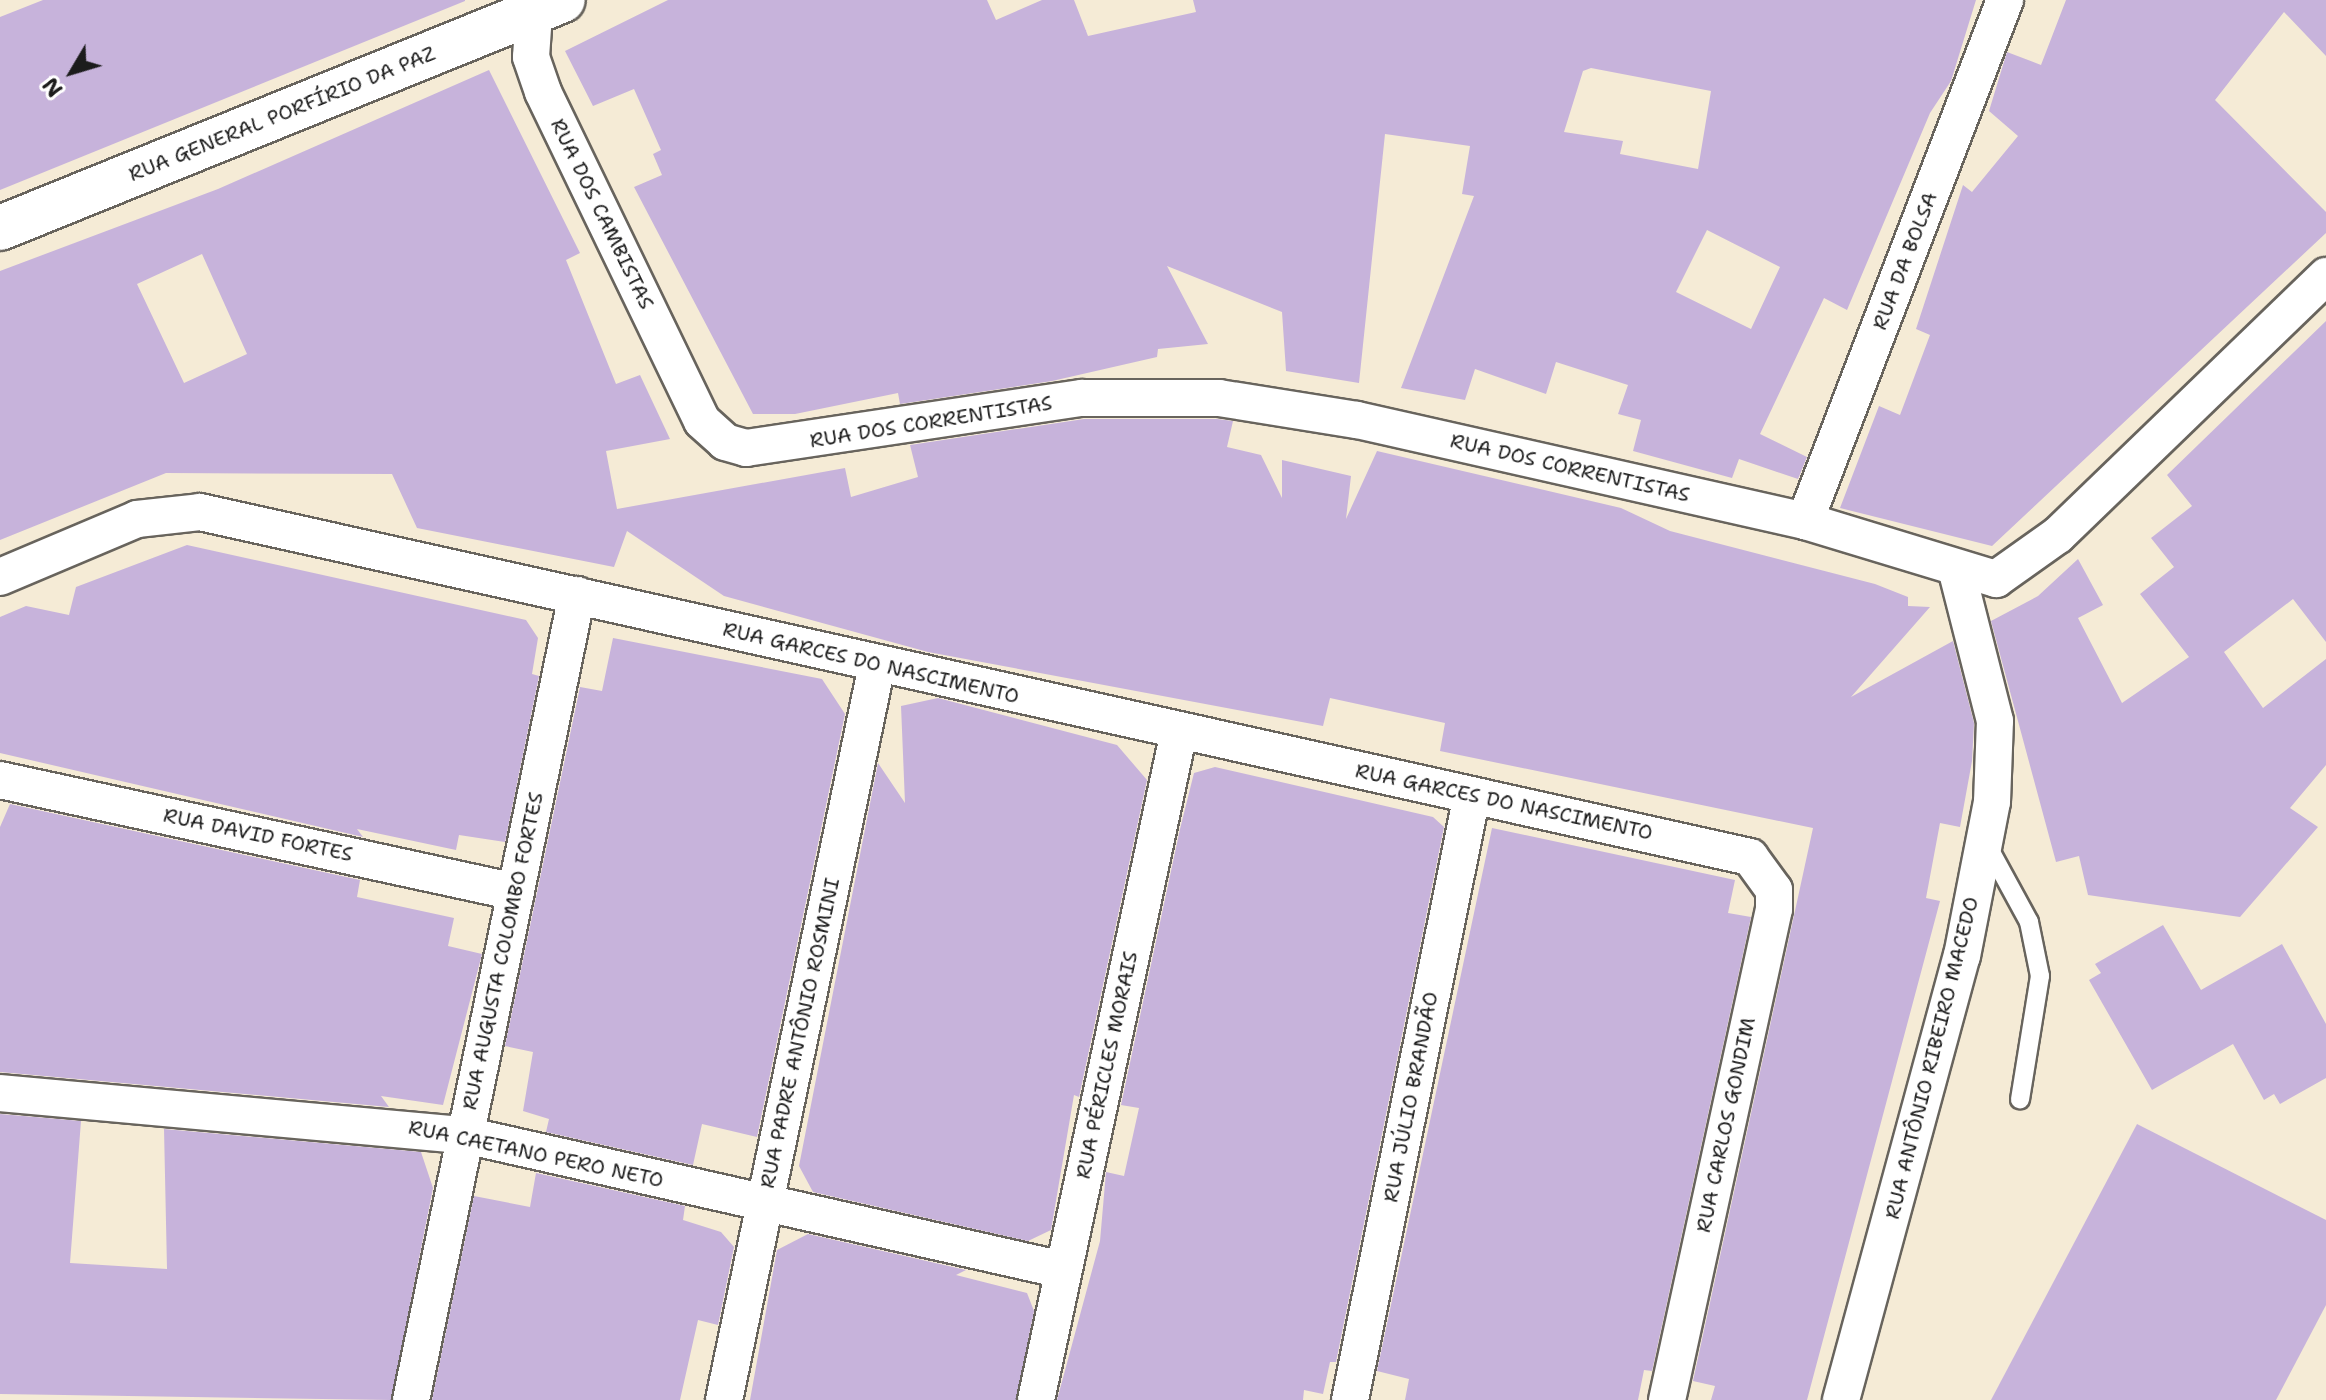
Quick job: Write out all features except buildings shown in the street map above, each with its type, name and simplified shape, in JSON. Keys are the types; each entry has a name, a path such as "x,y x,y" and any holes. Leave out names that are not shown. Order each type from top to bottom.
{"street":[{"name":"RUA DA BOLSA","path":"1805,521 2005,0"},
{"name":"RUA GENERAL PORFÍRIO DA PAZ","path":"0,228 542,5"},
{"name":"RUA DOS CAMBISTAS","path":"542,5 531,57 543,92 702,421"},
{"name":"RUA DOS CORRENTISTAS","path":"702,421 725,442 746,448 1082,398 1219,398 1357,420 1805,521 1957,572 1996,579 2058,535 2326,276"},
{"name":"RUA GARCES DO NASCIMENTO","path":"0,577 137,519 200,512 1750,857"},
{"name":"RUA ANTÔNIO RIBEIRO MACEDO","path":"1841,1400 1962,956 1985,840 1995,721 1957,572"},
{"name":"RUA AUGUSTA COLOMBO FORTES","path":"411,1400 577,595"},
{"name":"RUA PADRE ANTÔNIO ROSMINI","path":"724,1400 877,665"},
{"name":"RUA PÉRICLES MORAIS","path":"1036,1400 1179,731"},
{"name":"RUA DAVID FORTES","path":"0,780 516,892"},
{"name":"RUA JÚLIO BRANDÃO","path":"1350,1400 1472,795"},
{"name":"RUA CARLOS GONDIM","path":"1667,1400 1774,909 1774,890 1750,857"},
{"name":"RUA CAETANO PERO NETO","path":"0,1093 465,1135 764,1205 1063,1270"}],"lane":[{"path":"1985,840 2029,922 2040,976 2020,1099"}]}
